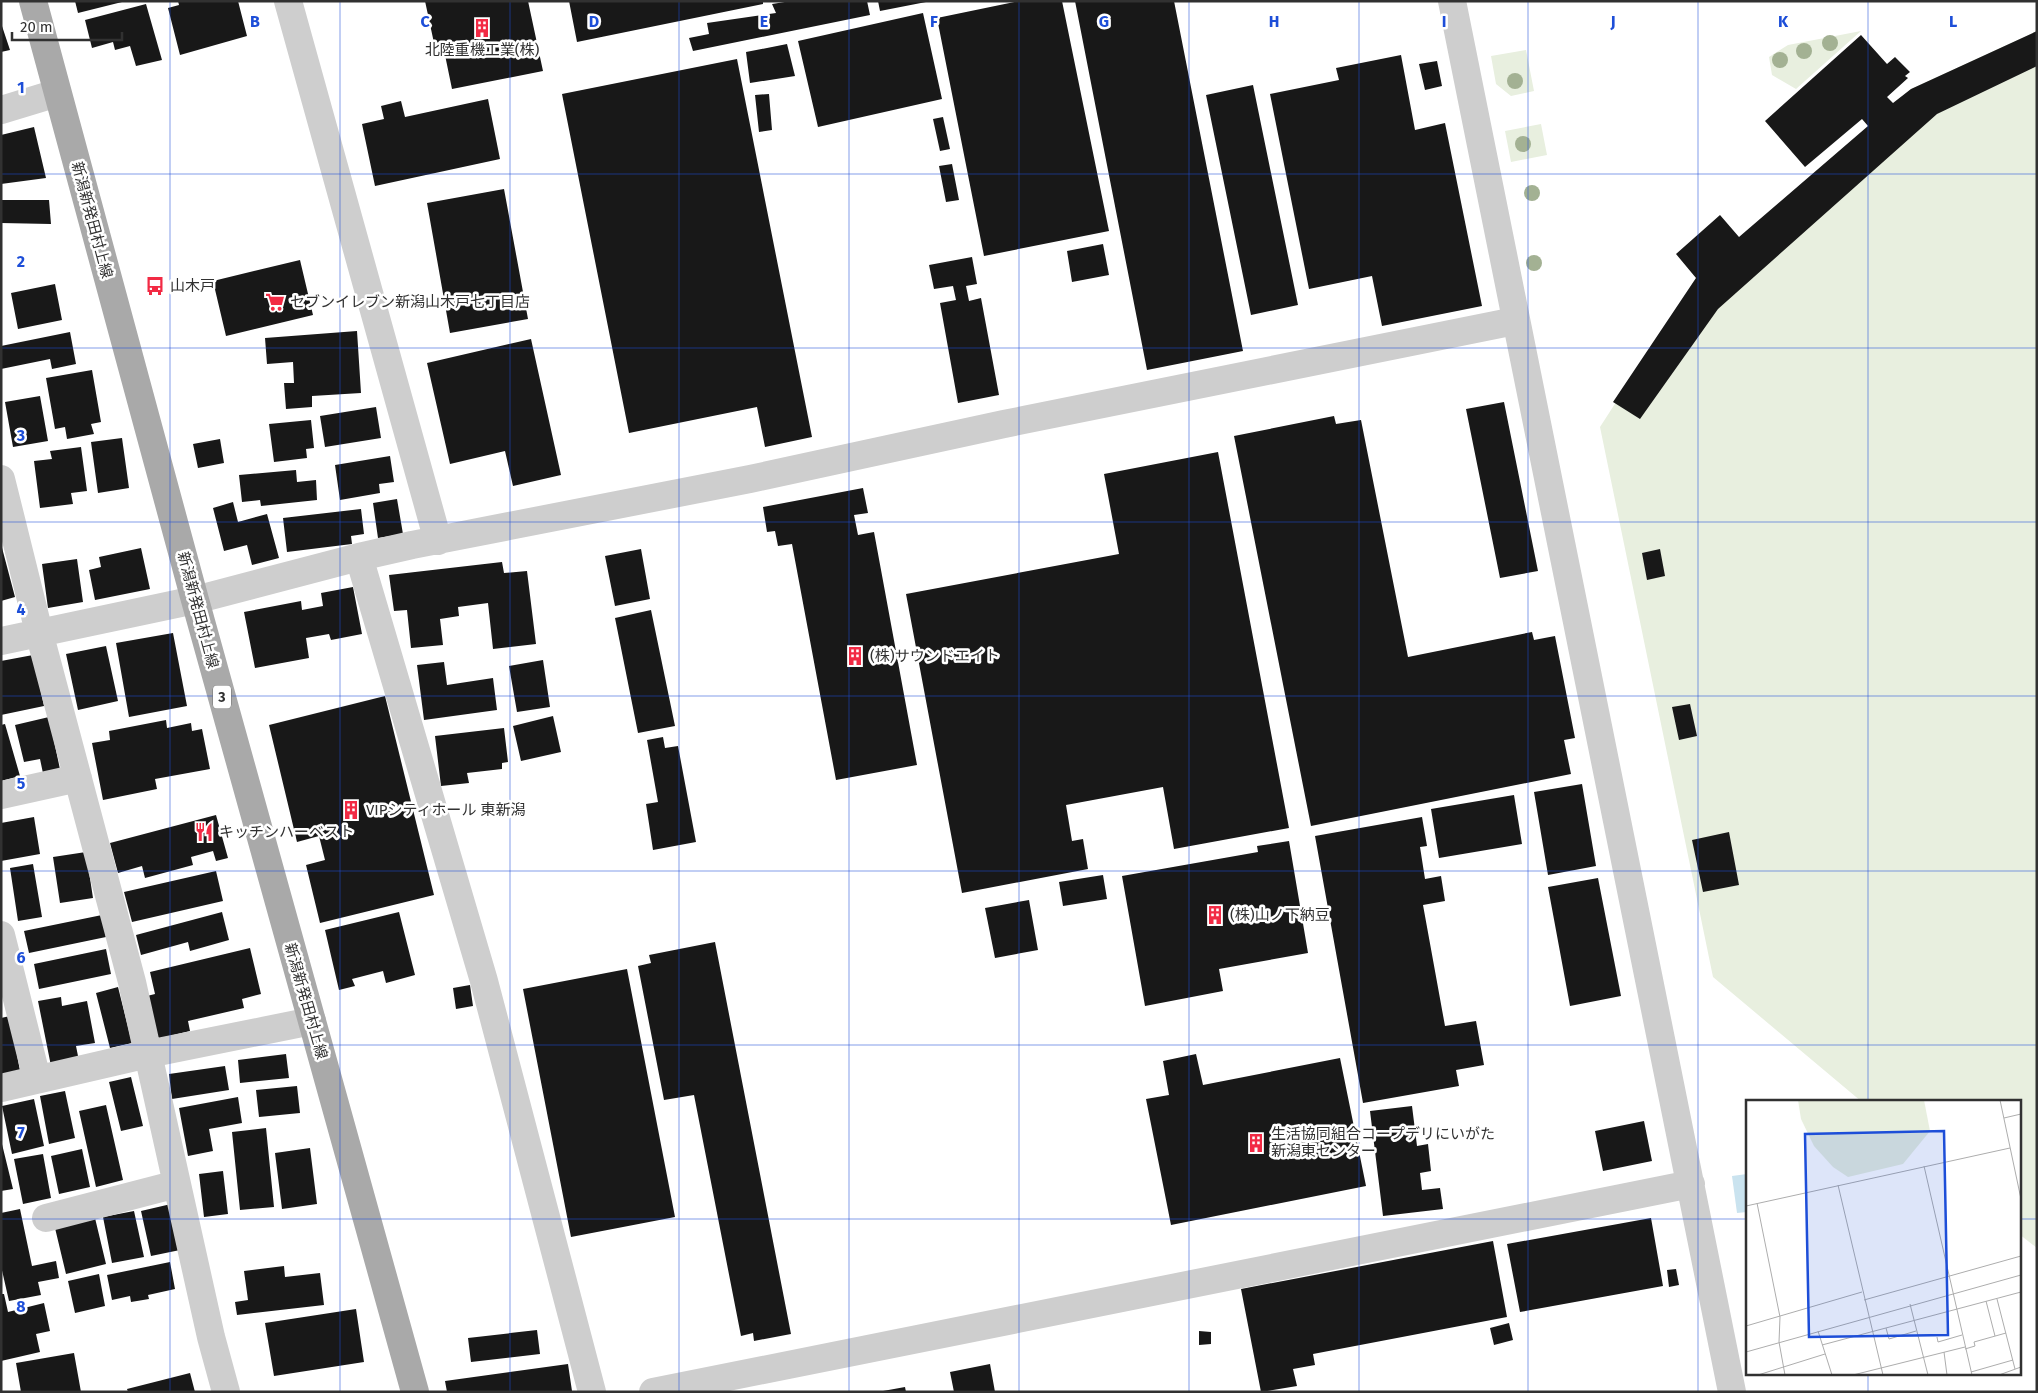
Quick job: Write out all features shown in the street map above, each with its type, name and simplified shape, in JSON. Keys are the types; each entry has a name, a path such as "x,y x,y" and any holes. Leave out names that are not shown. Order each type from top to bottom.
{"main road":[{"name":"新潟新発田村上線","path":"33,1 195,600 415,1392"}],"street":[{"path":"288,1 438,541"},
{"path":"1452,1 1732,1392"},
{"path":"1,110 57,93"},
{"path":"1,641 195,600 359,557 750,479 1004,424 1515,321"},
{"path":"1,479 39,632 132,982 211,1336 226,1392"},
{"path":"359,557 484,981 592,1392"},
{"path":"1,795 78,778"},
{"path":"1,935 37,1079"},
{"path":"1,1088 148,1054 312,1021"},
{"path":"46,1218 177,1184"},
{"path":"653,1392 1691,1184"}],"green space":[{"path":"1861,31 1796,89 1772,75 1769,57 1788,45"},
{"path":"2037,31 2037,1248 2020,1235 2020,1100 1860,1100 1713,977 1600,427 1696,278 1911,89"},
{"path":"1526,50 1534,91 1511,96 1496,84 1491,56"},
{"path":"1541,124 1547,155 1511,162 1505,131"}],"water":[{"path":"1746,1174 1746,1212 1737,1213 1732,1176"}],"building":[{"path":"75,1 122,1 122,2 78,13"},
{"path":"178,1 238,1 247,36 180,55 168,8 179,5"},
{"name":"北陸重機工業(株)","path":"425,1 528,1 543,71 452,89 445,55 437,57"},
{"path":"569,1 763,1 763,4 577,42"},
{"path":"791,1 867,1 870,15 693,51 689,38 709,34 707,23 776,13 772,4"},
{"path":"878,1 925,1 926,2 880,11"},
{"path":"1019,1 1062,1 1109,231 984,256 937,18"},
{"path":"1075,1 1174,1 1243,351 1147,370"},
{"path":"146,4 162,60 136,66 130,46 115,50 113,42 92,48 85,20"},
{"path":"923,13 942,99 818,127 798,41"},
{"path":"1,23 10,50 1,52"},
{"path":"2037,31 2037,66 1937,114 1718,309 1640,419 1613,402 1696,278 1676,254 1720,215 1739,237 1868,126 1862,119 1805,167 1765,121 1861,35 1887,64 1895,57 1910,72 1905,76 1908,78 1887,97 1893,103 1911,89"},
{"path":"787,44 795,76 750,83 746,52"},
{"path":"1401,55 1415,130 1445,123 1482,306 1382,326 1372,276 1309,289 1270,94 1339,80 1336,68"},
{"path":"737,59 812,437 765,447 757,407 629,433 562,94"},
{"path":"1437,61 1442,86 1425,90 1419,64"},
{"path":"1253,85 1298,305 1251,315 1206,95"},
{"path":"769,94 772,130 759,132 755,95"},
{"path":"488,99 500,159 375,186 362,124 384,119 381,106 401,101 405,117"},
{"path":"943,117 950,149 940,151 933,119"},
{"path":"34,127 46,178 1,184 1,135"},
{"path":"952,164 959,200 946,202 939,166"},
{"path":"504,189 528,319 450,333 427,203"},
{"path":"1,200 49,200 51,224 1,223"},
{"path":"1103,244 1109,275 1072,282 1067,251"},
{"path":"972,257 977,284 966,286 969,301 981,298 999,395 958,403 940,303 956,300 953,286 934,289 929,265"},
{"path":"300,260 313,315 226,336 213,281"},
{"path":"55,284 62,320 18,329 11,293"},
{"path":"357,331 361,393 312,396 312,407 286,409 284,383 294,383 293,362 267,364 265,338"},
{"path":"70,332 76,364 52,369 50,359 1,369 1,346"},
{"path":"531,339 561,475 513,486 505,451 450,464 427,363"},
{"path":"92,370 101,422 91,424 94,434 67,439 65,427 55,429 46,378"},
{"path":"40,396 48,441 13,447 5,402"},
{"path":"1504,402 1538,571 1500,578 1466,409"},
{"path":"376,407 381,438 325,447 320,416"},
{"path":"1334,416 1336,424 1361,420 1408,657 1532,632 1534,640 1555,636 1575,738 1564,740 1571,774 1311,826 1234,436"},
{"path":"311,420 314,448 306,449 307,458 274,462 269,424"},
{"path":"122,438 129,488 98,493 91,442"},
{"path":"220,439 224,463 198,468 193,444"},
{"path":"81,447 87,491 71,493 73,504 40,508 34,461 52,459 50,451"},
{"path":"1218,452 1289,828 1174,849 1163,787 1066,805 1072,841 1083,839 1088,869 962,893 906,594 1119,554 1104,474"},
{"path":"390,456 394,482 379,484 380,493 340,500 335,465"},
{"path":"296,470 297,482 316,480 317,500 261,506 260,500 242,502 239,475"},
{"name":"(株)サウンドエイト","path":"863,488 868,513 854,515 858,535 874,532 917,765 836,780 792,544 778,546 775,531 767,532 763,507"},
{"path":"397,499 403,534 378,538 373,503"},
{"path":"233,502 238,522 267,514 279,558 252,565 247,545 224,551 213,508"},
{"path":"361,509 364,534 351,536 352,544 287,552 283,518"},
{"path":"1,544 15,597 1,601"},
{"path":"141,548 150,589 95,600 89,570 101,567 99,557"},
{"path":"641,549 650,599 615,606 605,556"},
{"path":"1660,549 1665,576 1647,580 1642,553"},
{"path":"77,559 83,602 48,608 42,564"},
{"path":"502,562 504,573 527,571 536,644 493,649 488,603 458,607 459,616 440,619 443,645 411,648 407,610 394,611 389,575"},
{"path":"353,587 362,634 331,640 329,634 306,638 309,658 255,668 244,612 301,601 302,610 323,606 321,593"},
{"path":"651,610 675,726 638,733 615,618"},
{"path":"173,633 187,706 129,717 116,643"},
{"path":"106,646 118,701 78,710 66,654"},
{"path":"33,655 44,706 1,715 1,661"},
{"path":"543,660 550,707 517,712 509,666"},
{"path":"444,662 447,685 493,678 497,710 424,720 417,665"},
{"name":"VIPシティホール 東新潟","path":"385,696 434,895 320,923 306,865 325,860 319,836 297,842 269,725"},
{"path":"1690,704 1697,736 1679,740 1672,707"},
{"path":"553,716 561,752 521,761 513,726"},
{"path":"49,717 61,774 44,778 40,759 24,762 15,725"},
{"path":"166,720 167,728 191,723 192,731 202,729 210,769 155,779 157,789 103,800 92,743 110,740 109,731"},
{"path":"5,724 20,776 1,781 1,725"},
{"path":"504,728 508,762 502,763 502,769 467,773 469,783 441,786 435,736"},
{"path":"663,737 665,748 678,746 696,842 653,850 646,804 658,802 647,740"},
{"path":"1582,784 1596,866 1548,875 1534,792"},
{"path":"1514,795 1522,844 1439,858 1431,809"},
{"path":"216,815 228,858 216,861 213,851 191,857 193,865 145,878 142,866 118,873 110,843"},
{"path":"34,817 40,854 1,861 1,823"},
{"path":"1422,817 1427,846 1420,847 1425,879 1441,876 1445,901 1423,905 1445,1026 1476,1021 1484,1065 1456,1070 1459,1086 1363,1103 1315,836"},
{"path":"1729,832 1739,885 1703,892 1692,840"},
{"name":"(株)山ノ下納豆","path":"1289,841 1308,953 1219,969 1223,991 1145,1006 1122,876 1258,852 1257,846"},
{"path":"86,852 93,898 60,903 53,857"},
{"path":"33,864 42,917 18,921 10,868"},
{"path":"216,871 223,901 132,922 124,892"},
{"path":"1103,875 1107,899 1063,906 1059,882"},
{"path":"1598,878 1621,996 1570,1006 1548,887"},
{"path":"1029,900 1038,950 995,958 985,908"},
{"path":"222,912 229,940 190,951 188,942 141,955 136,935"},
{"path":"399,912 415,975 386,983 383,971 352,979 355,986 339,990 325,930"},
{"path":"102,915 106,937 29,953 24,931"},
{"path":"715,942 791,1334 754,1341 753,1333 741,1336 694,1095 664,1100 638,966 651,963 649,955"},
{"path":"250,948 261,994 242,999 244,1008 188,1021 190,1031 157,1039 147,996 155,994 150,972"},
{"path":"106,949 111,974 39,989 34,964"},
{"path":"627,969 675,1217 571,1237 523,989"},
{"path":"470,985 473,1006 456,1009 453,988"},
{"path":"118,987 132,1043 110,1048 96,993"},
{"path":"61,997 62,1006 87,1001 95,1043 76,1046 79,1061 51,1066 38,1001"},
{"path":"10,1016 20,1071 1,1075 1,1018"},
{"path":"286,1054 289,1078 240,1083 238,1060"},
{"name":"生活協同組合コープデリにいがた 新潟東センター","path":"1196,1054 1203,1085 1340,1058 1366,1186 1171,1225 1146,1099 1169,1095 1163,1061"},
{"path":"225,1066 229,1090 172,1099 169,1074"},
{"path":"131,1077 143,1126 121,1131 109,1082"},
{"path":"297,1086 300,1113 259,1117 256,1090"},
{"path":"65,1091 75,1138 49,1144 40,1096"},
{"path":"238,1097 242,1123 209,1129 213,1151 188,1156 179,1108"},
{"path":"34,1099 44,1146 12,1154 2,1106"},
{"path":"106,1105 123,1180 96,1187 79,1111"},
{"path":"1412,1106 1417,1146 1428,1144 1431,1171 1420,1173 1422,1190 1440,1188 1443,1209 1383,1216 1370,1111"},
{"path":"1644,1121 1652,1161 1603,1171 1595,1131"},
{"path":"266,1128 274,1207 240,1210 232,1132"},
{"path":"1,1140 13,1189 1,1191"},
{"path":"310,1148 317,1204 282,1209 275,1153"},
{"path":"82,1149 90,1187 59,1194 51,1156"},
{"path":"43,1154 51,1198 23,1204 14,1159"},
{"path":"223,1171 228,1214 204,1217 199,1174"},
{"path":"171,1204 180,1250 151,1256 141,1211"},
{"path":"20,1209 32,1266 56,1261 59,1278 38,1282 41,1295 9,1301 1,1266 1,1213"},
{"path":"134,1211 144,1257 112,1263 103,1217"},
{"path":"95,1218 106,1264 66,1274 55,1228"},
{"path":"1651,1218 1663,1286 1520,1312 1507,1244"},
{"path":"1493,1241 1507,1317 1313,1354 1315,1365 1293,1369 1297,1386 1261,1392 1241,1289"},
{"path":"170,1262 175,1289 148,1295 149,1299 131,1302 130,1296 112,1300 107,1275"},
{"path":"284,1266 285,1277 320,1273 324,1305 237,1315 235,1302 248,1300 244,1271"},
{"path":"1676,1269 1679,1285 1669,1287 1667,1270"},
{"path":"99,1274 105,1306 75,1313 68,1281"},
{"path":"1,1294 4,1294 8,1312 44,1303 50,1331 36,1334 40,1352 1,1361"},
{"path":"356,1309 364,1362 274,1376 265,1323"},
{"path":"1509,1323 1513,1340 1494,1345 1490,1328"},
{"path":"537,1330 540,1354 471,1362 468,1338"},
{"path":"1199,1331 1211,1332 1211,1344 1199,1345"},
{"path":"74,1353 81,1392 21,1392 16,1363"},
{"path":"568,1364 572,1391 447,1392 445,1381"},
{"path":"990,1364 995,1392 954,1392 950,1372"},
{"path":"190,1373 195,1392 128,1392 127,1389"},
{"path":"905,1387 906,1392 883,1392 883,1391"}],"place":[{"name":"北陸重機工業(株)","path":"482,28"},
{"name":"山木戸","path":"155,286"},
{"name":"セブンイレブン新潟山木戸七丁目店","path":"275,302"},
{"name":"(株)サウンドエイト","path":"855,656"},
{"name":"VIPシティホール 東新潟","path":"351,810"},
{"name":"キッチンハーベスト","path":"204,832"},
{"name":"(株)山ノ下納豆","path":"1215,915"},
{"name":"生活協同組合コープデリにいがた 新潟東センター","path":"1256,1143"}]}
